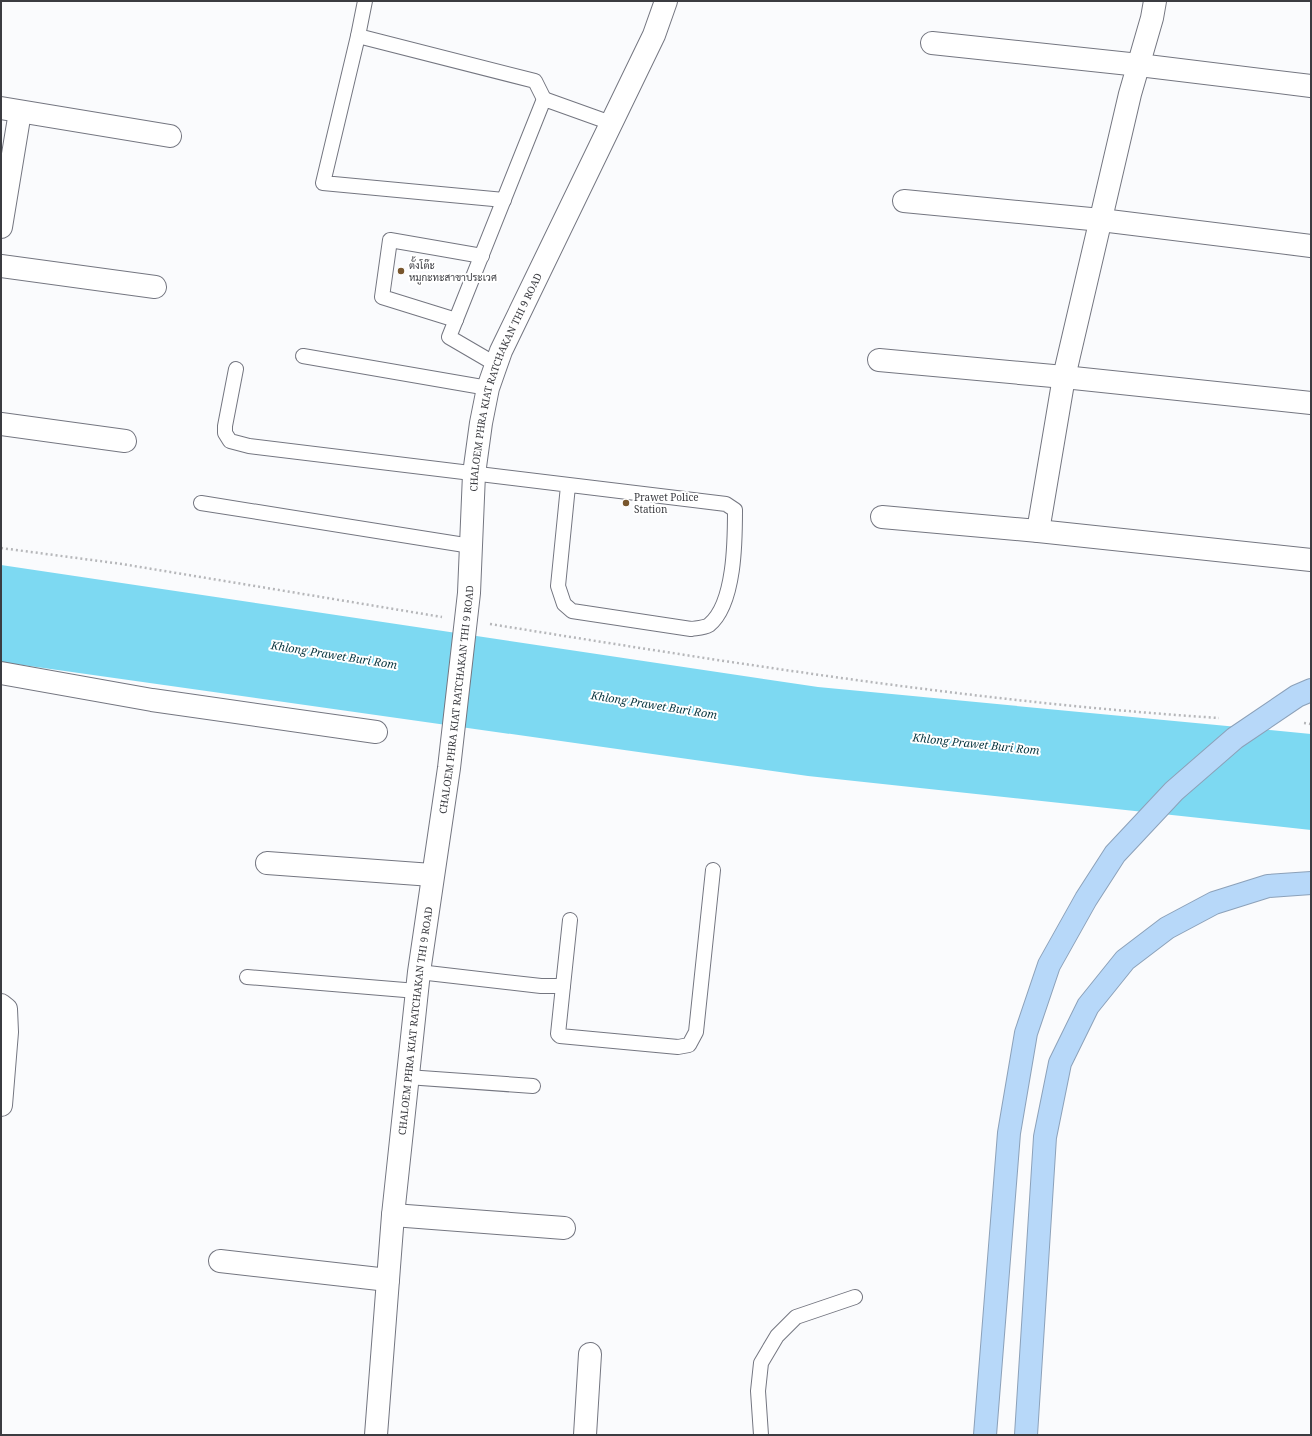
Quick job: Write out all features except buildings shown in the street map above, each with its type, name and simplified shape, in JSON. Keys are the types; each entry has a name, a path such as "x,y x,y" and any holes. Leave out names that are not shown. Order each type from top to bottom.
{"highway":[{"path":"985,1435 1009,1133 1026,1033 1049,965 1086,900 1115,854 1174,791 1235,738 1297,696 1311,690"},
{"path":"1026,1435 1045,1137 1060,1063 1088,1006 1125,960 1167,928 1214,903 1268,886 1311,883"}],"street":[{"name":"CHALOEM PHRA KIAT RATCHAKAN THI 9 ROAD","path":"376,1435 393,1215 407,1077 432,875 449,768 469,593 474,474 481,423 488,388 501,351 654,35 666,1"},
{"path":"1038,531 1064,377 1155,1"},
{"path":"932,43 1139,64 1311,86"},
{"path":"1,227 11,110 170,136"},
{"path":"904,201 1101,220 1311,246"},
{"path":"1,266 155,287"},
{"path":"879,360 1064,377 1311,403"},
{"path":"1,424 125,441"},
{"path":"882,517 1038,531 1311,560"},
{"path":"1,673 152,700 376,732"},
{"path":"267,863 432,875"},
{"path":"1,1005 6,1010 7,1032 1,1105"},
{"path":"393,1215 564,1228"},
{"path":"220,1261 388,1280"},
{"path":"585,1435 590,1354"}],"lane":[{"path":"365,1 323,183 504,200"},
{"path":"358,36 536,81 544,98 611,123"},
{"path":"497,365 450,337 544,98"},
{"path":"456,320 382,297 390,240 482,256"},
{"path":"303,356 488,388"},
{"path":"236,369 225,426 225,433 230,441 249,446 568,486 714,501 726,504 735,510 735,541 729,591 719,611 709,624 691,629 572,611 564,604 558,586 568,486"},
{"path":"201,503 471,546"},
{"path":"570,920 558,1034 560,1036 678,1047 689,1045 696,1032 713,870"},
{"path":"247,977 563,986"},
{"path":"407,1077 533,1086"},
{"path":"761,1435 758,1391 761,1363 777,1336 796,1317 855,1297"}],"water":[{"name":"Khlong Prawet Buri Rom","path":"1,565 818,687 1311,734 1311,830 808,776 1,662"}],"place":[{"name":"ตั้งโต๊ะ หมูกะทะสาขาประเวศ","path":"401,271"},
{"name":"Prawet Police Station","path":"626,503"}]}
